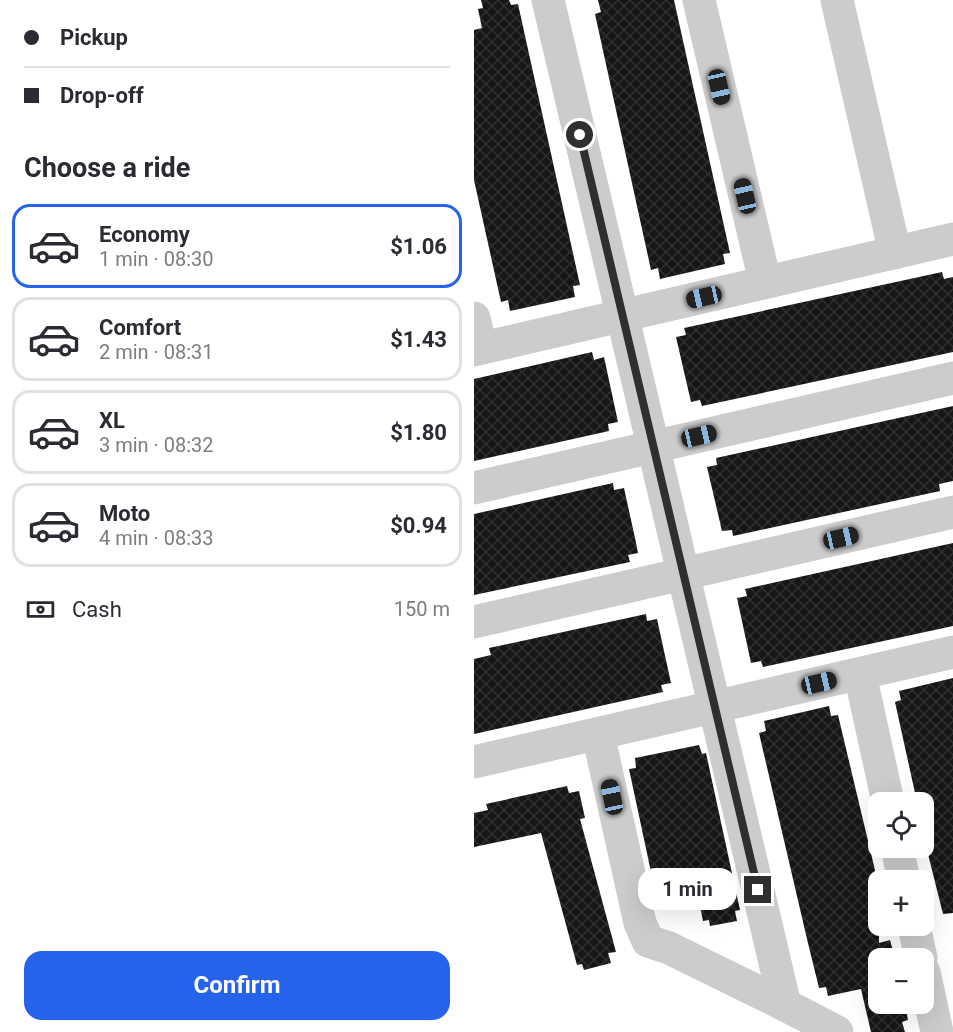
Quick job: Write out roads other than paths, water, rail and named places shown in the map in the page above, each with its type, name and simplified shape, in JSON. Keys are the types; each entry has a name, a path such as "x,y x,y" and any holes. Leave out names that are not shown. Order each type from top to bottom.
{"street":[{"path":"548,0 785,1005"},
{"path":"699,0 765,282"},
{"path":"837,0 895,253"},
{"path":"476,339 622,316 953,239"},
{"path":"474,488 953,378"},
{"path":"474,622 953,512"},
{"path":"474,762 953,652"},
{"path":"860,674 886,792"},
{"path":"598,734 640,923 648,941 669,948 837,1032"},
{"path":"933,1014 937,1032"}]}
